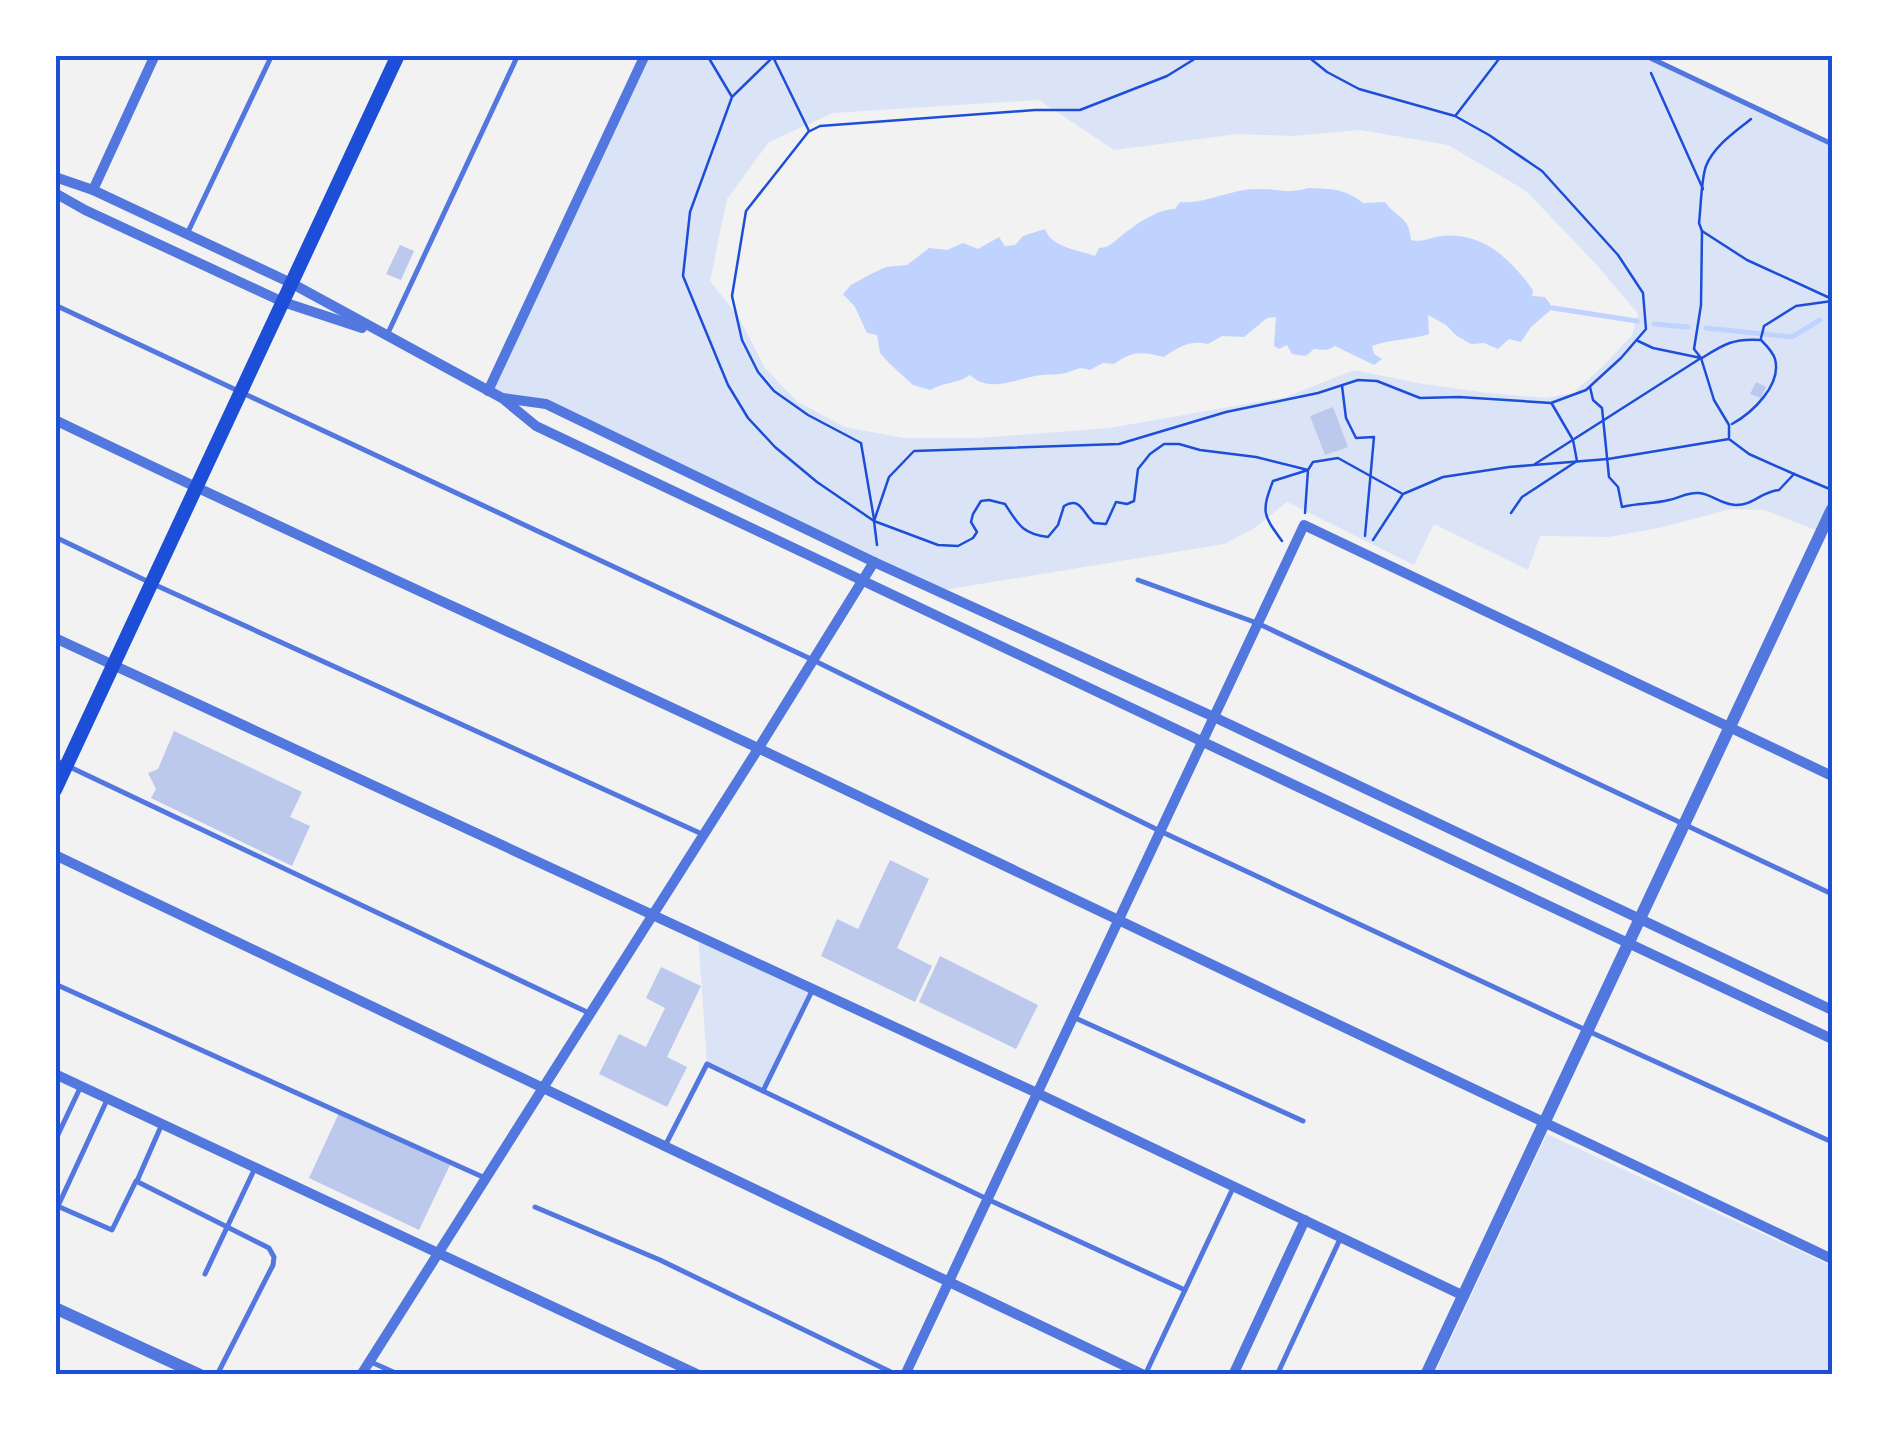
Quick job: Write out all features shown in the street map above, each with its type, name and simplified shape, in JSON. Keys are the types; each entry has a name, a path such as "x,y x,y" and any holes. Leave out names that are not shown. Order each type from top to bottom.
{"main road":[{"path":"55,790 61,763 114,664 398,55"}],"street":[{"path":"94,190 155,55"},
{"path":"488,391 645,55"},
{"path":"55,177 94,190 292,283 502,398 536,426 1832,1039"},
{"path":"55,193 282,302 386,336"},
{"path":"502,398 546,404 874,562 1214,717 1832,1010"},
{"path":"55,420 1832,1259"},
{"path":"1426,1375 1832,508"},
{"path":"901,1375 1304,525 1832,776"},
{"path":"361,1375 874,562"},
{"path":"55,638 1037,1093 1464,1296"},
{"path":"55,856 1144,1375"},
{"path":"55,1074 699,1375"},
{"path":"1232,1375 1305,1220"},
{"path":"55,1308 200,1375"}],"lane":[{"path":"186,234 272,55"},
{"path":"386,336 518,55"},
{"path":"1644,55 1832,144"},
{"path":"55,305 813,660 1160,831 1832,1142"},
{"path":"55,537 704,834"},
{"path":"1138,580 1258,624 1832,894"},
{"path":"61,763 590,1014"},
{"path":"55,984 485,1178"},
{"path":"763,1092 813,989"},
{"path":"1073,1017 1304,1121"},
{"path":"665,1146 707,1064 1186,1290"},
{"path":"55,1141 80,1086"},
{"path":"107,1098 56,1206 112,1230 162,1124"},
{"path":"205,1274 255,1168"},
{"path":"136,1182 269,1248 274,1257 218,1375"},
{"path":"1144,1375 1234,1186"},
{"path":"536,1207 660,1260 901,1375"},
{"path":"1277,1375 1340,1237"},
{"path":"370,1362 400,1375"}],"path":[{"path":"707,55 732,97"},
{"path":"874,562 878,538 861,443 808,415 774,391 758,372 742,340 732,296 746,211 809,131 820,126 1080,110 1168,76 1201,55"},
{"path":"874,520 890,478 914,451 1119,444 1226,412 1318,393 1358,380 1377,380 1420,398 1551,403 1590,386 1622,358 1646,329 1642,293 1618,255 1542,171 1456,116 1358,89 1306,55"},
{"path":"1456,116 1502,55"},
{"path":"1644,55 1704,190"},
{"path":"809,131 774,56 732,97 690,212 682,276 728,385 748,418 817,482 874,520 938,545 958,546 977,532 971,522 973,514 981,502 988,500 1005,504 1020,527 1039,536 1048,537 1054,532 1064,506 1070,502 1082,507 1094,523 1106,524 1116,502 1134,501 1138,469 1164,444 1256,457 1308,470"},
{"path":"1729,439 1729,425 1714,400 1701,358 1694,349 1701,306 1699,223 1704,170 1725,140 1763,110"},
{"path":"1702,231 1748,260 1832,300"},
{"path":"1761,340 1764,326 1796,306 1832,300"},
{"path":"1637,340 1652,348 1701,358"},
{"path":"1532,466 1701,358 1734,340 1761,340 1775,355 1776,372 1764,399 1729,425"},
{"path":"1342,384 1346,418 1356,438 1374,437 1364,553"},
{"path":"1590,386 1593,400 1602,408 1609,477 1618,487 1622,507 1674,500 1686,492 1704,493 1736,505 1753,502 1765,492 1779,490 1794,474"},
{"path":"1551,403 1573,440 1577,461"},
{"path":"1364,553 1403,494 1443,477 1729,439 1750,454 1832,490"},
{"path":"1304,525 1312,462 1338,458 1403,494"},
{"path":"1511,512 1522,496 1577,461"},
{"path":"1291,554 1266,520 1264,506 1273,481 1308,470"}],"shaded area":[{"path":"645,55 1644,55 1832,144 1832,509 1821,532 1764,510 1731,509 1609,537 1540,536 1528,570 1434,524 1414,565 1287,502 1253,529 1224,544 938,591 546,404 488,391","holes":["1039,100 1114,150 1238,134 1293,136 1360,130 1448,145 1526,191 1638,314 1632,335 1573,393 1546,398 1423,384 1354,370 1286,397 1109,428 979,438 904,438 845,427 798,402 765,368 738,316 710,281 727,199 769,142 833,113"]},
{"path":"698,935 813,989 763,1091 707,1064"},
{"path":"1547,1134 1832,1266 1832,1375 1434,1375"}],"water":[{"path":"1250,189 1344,192 1363,203 1385,202 1405,221 1411,240 1457,236 1483,243 1515,268 1533,290 1532,296 1545,297 1553,308 1521,342 1509,339 1498,349 1484,343 1471,344 1428,315 1429,334 1372,346 1374,354 1382,359 1374,365 1335,346 1314,349 1306,356 1292,354 1287,345 1279,349 1274,346 1276,317 1267,318 1244,337 1222,336 1208,344 1190,344 1164,357 1138,353 1090,370 1080,368 995,384 970,375 930,390 913,385 880,353 877,335 867,333 855,307 843,294 851,285 886,267 907,265 929,248 947,250 963,243 978,249 999,237 1005,246 1015,245 1023,236 1045,229 1059,244 1095,256 1099,248 1154,215 1175,209 1180,202"}],"building":[{"path":"400,245 414,251 401,280 386,274"},
{"path":"1756,382 1766,387 1761,398 1750,394"},
{"path":"1333,407 1348,447 1325,455 1310,416"},
{"path":"174,731 302,792 290,817 310,826 292,866 151,798 156,789 148,773 158,769"},
{"path":"890,860 929,879 897,948 932,966 915,1002 821,956 837,919 858,929"},
{"path":"940,956 1038,1005 1016,1049 919,1002"},
{"path":"661,967 701,986 667,1057 687,1067 667,1107 599,1074 619,1034 646,1047 665,1008 646,998"},
{"path":"339,1113 450,1165 419,1230 309,1178"}],"waterway":[{"path":"1553,308 1637,321"},
{"path":"1706,328 1792,337 1820,320"},
{"path":"1654,324 1688,327"}]}
